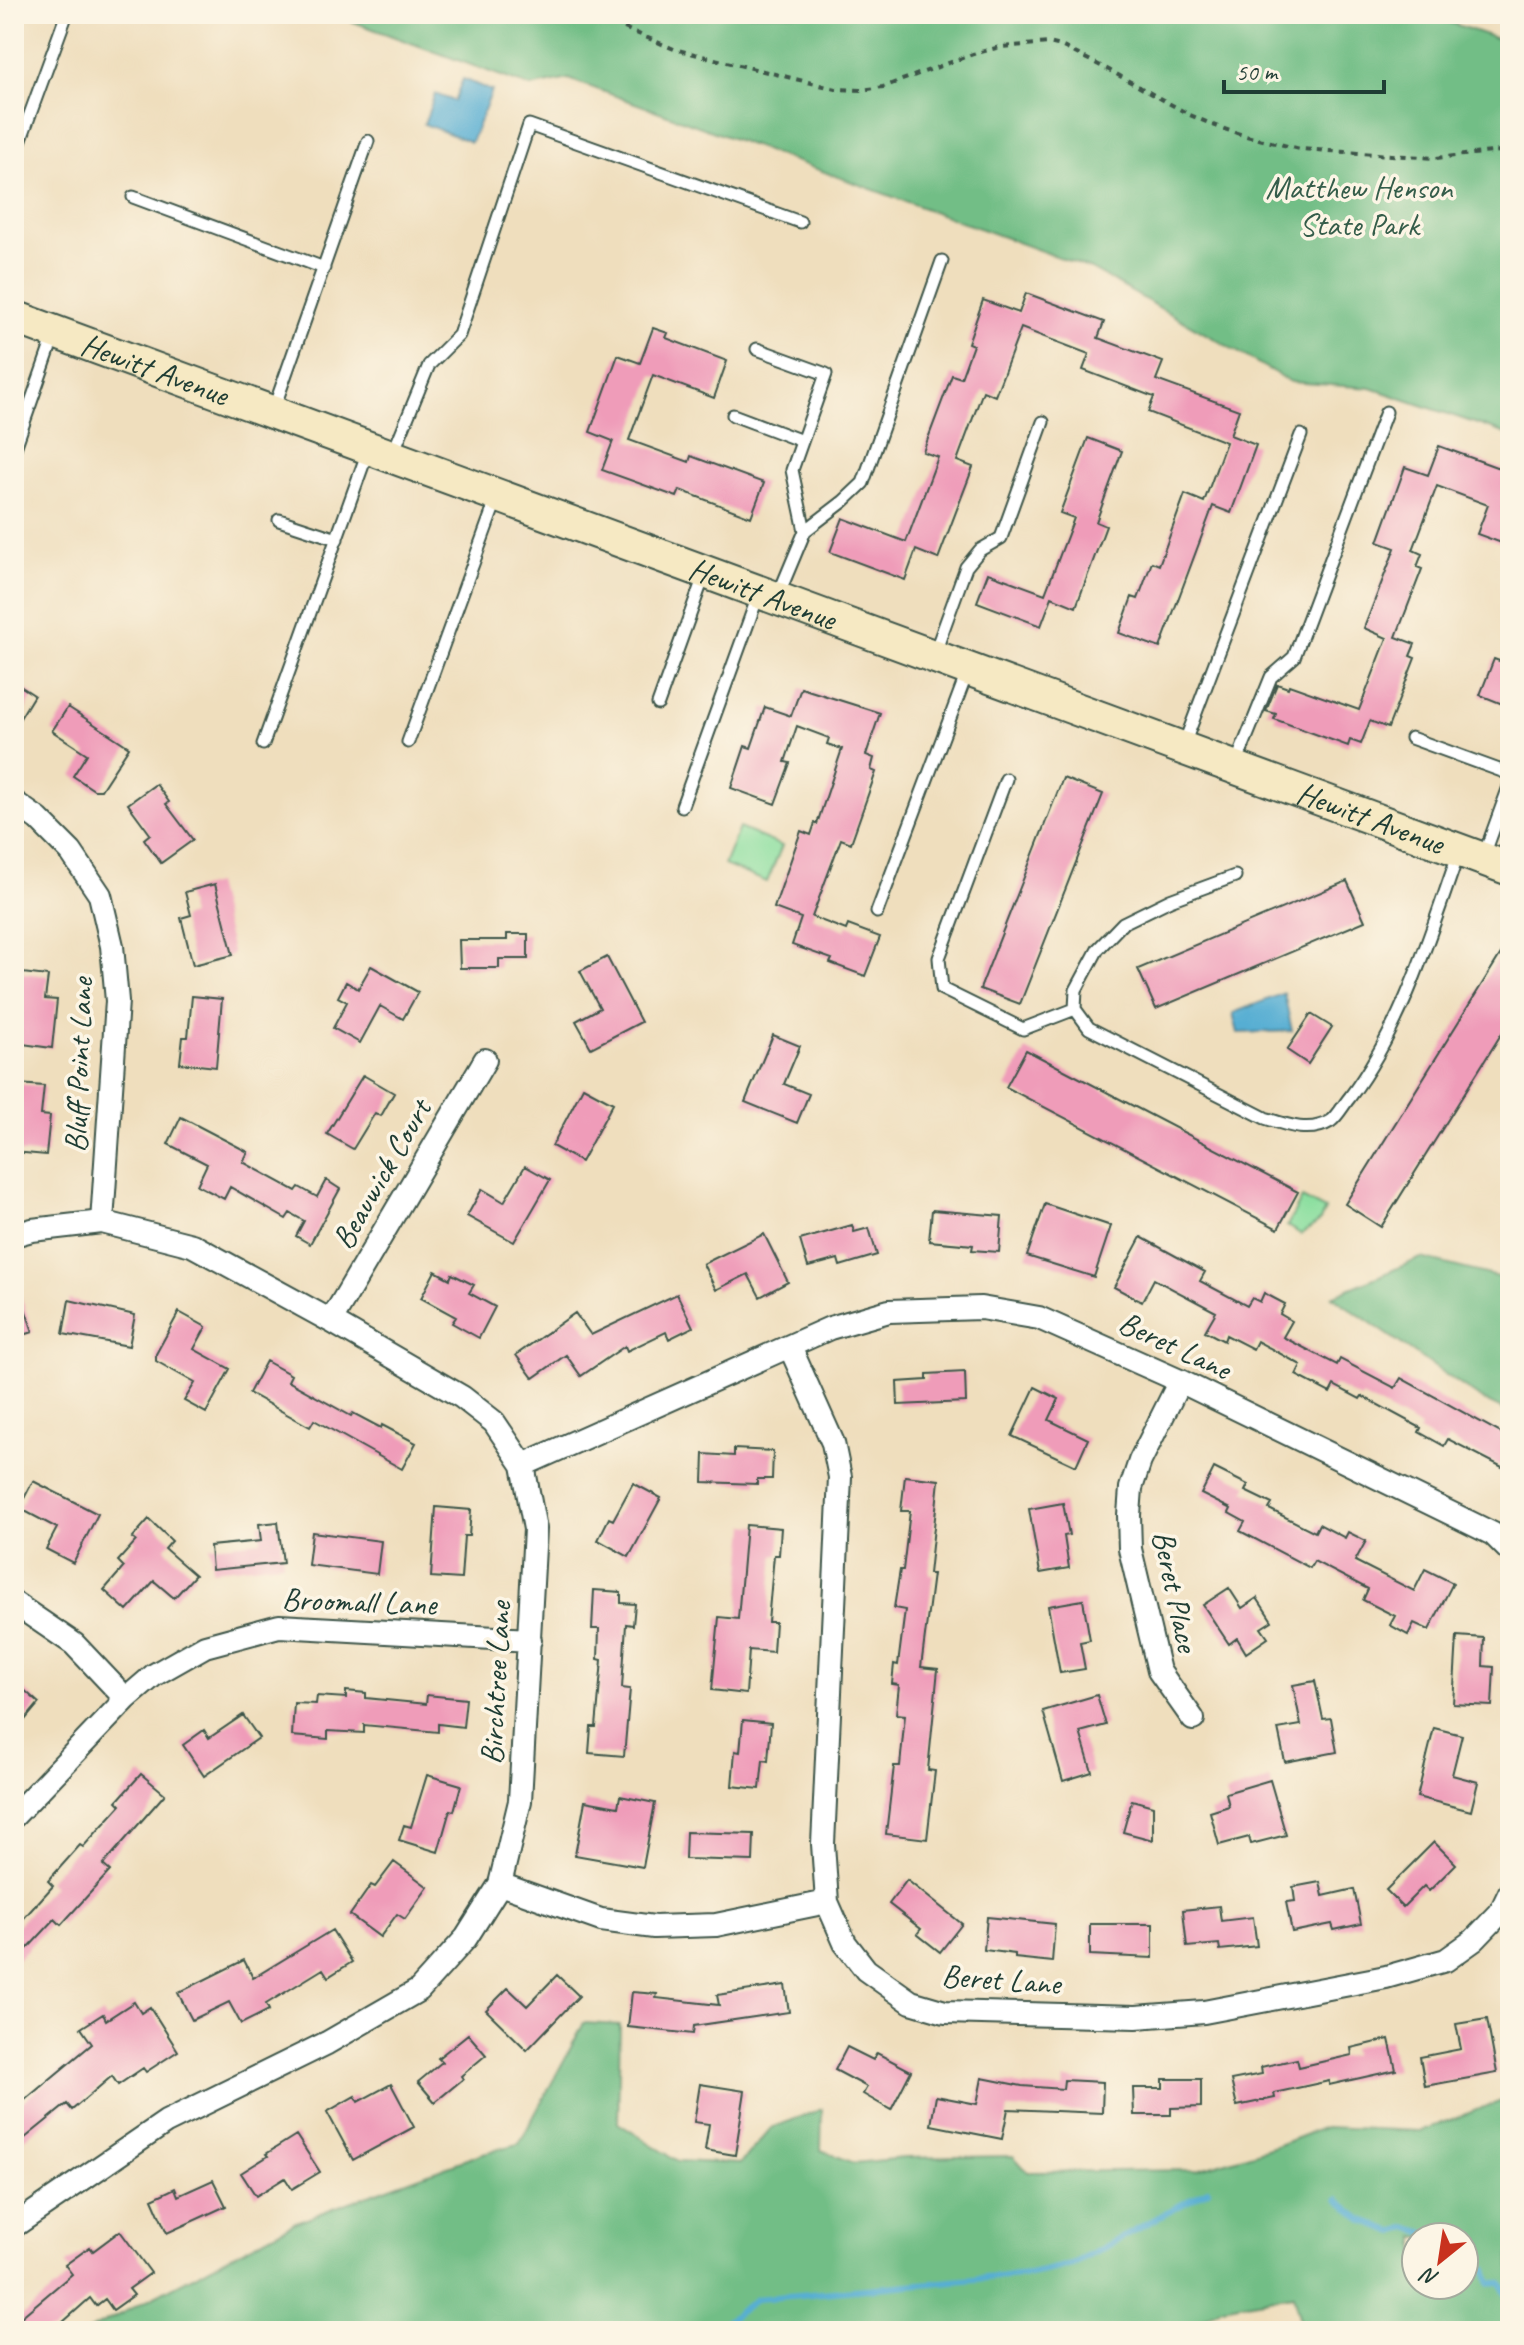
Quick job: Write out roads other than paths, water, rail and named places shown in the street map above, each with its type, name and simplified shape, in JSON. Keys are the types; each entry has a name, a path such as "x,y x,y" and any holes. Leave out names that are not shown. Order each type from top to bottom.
{"street":[{"name":"Hewitt Avenue","path":"14,317 1484,859"},
{"name":"Bluff Point Lane","path":"14,802 38,819 71,852 100,895 112,946 117,1001 102,1222"},
{"name":"Beauwick Court","path":"331,1321 485,1060"},
{"name":"Birchtree Lane","path":"14,1235 102,1222 192,1245 331,1321 462,1397 494,1422 523,1465 535,1529 520,1801 500,1884 466,1938 419,1990 327,2043 166,2122 14,2226"},
{"name":"Beret Lane","path":"523,1465 830,1328 889,1311 981,1308 1039,1318 1180,1381 1493,1534 1510,1551"},
{"name":"Beret Lane","path":"790,1347 833,1443 840,1477 823,1844 827,1902 845,1943 866,1970 911,2002 945,2012 1136,2017 1204,2012 1386,1977 1446,1960 1474,1940 1500,1913 1510,1892"},
{"name":"Beret Place","path":"1180,1381 1140,1461 1131,1488 1130,1549 1159,1671 1193,1719"},
{"path":"14,1603 74,1644 126,1699"},
{"name":"Broomall Lane","path":"14,1816 126,1699 154,1675 205,1646 279,1626 530,1640"},
{"path":"500,1884 601,1920 654,1927 716,1925 827,1902"}],"lane":[{"path":"14,158 66,16"},
{"path":"263,744 337,539 429,365 459,335 529,125 800,222"},
{"path":"272,412 368,141"},
{"path":"133,197 324,268"},
{"path":"682,806 768,595 805,531 863,483 942,261"},
{"path":"14,451 19,419 55,332"},
{"path":"757,349 826,374 792,470 805,531"},
{"path":"1235,767 1271,677 1294,657 1386,412"},
{"path":"733,415 802,441"},
{"path":"933,656 966,567 980,550 1001,538 1043,422"},
{"path":"1183,748 1301,435"},
{"path":"408,742 498,495"},
{"path":"279,520 337,539"},
{"path":"658,704 705,572"},
{"path":"877,912 969,669"},
{"path":"1411,738 1510,774"},
{"path":"1006,779 939,958 942,989 1023,1029 1075,1009"},
{"path":"1235,876 1170,900 1123,923 1098,949 1076,990 1075,1009 1089,1028 1265,1118 1293,1128 1316,1126 1332,1120 1362,1080 1399,1014 1424,954 1484,859 1510,784"}],"water":[{"path":"463,79 492,91 471,142 424,124 435,94 454,101"},
{"path":"1284,993 1292,1031 1238,1033 1233,1013"}],"waterway":[{"path":"713,2331 756,2299 1030,2274 1072,2265 1208,2190"},
{"path":"1338,2200 1363,2220 1395,2232 1400,2230"},
{"path":"1480,2267 1486,2269 1490,2283 1500,2283 1510,2301"}],"park label":[{"name":"Matthew Henson State Park","path":"1359,206"}]}
